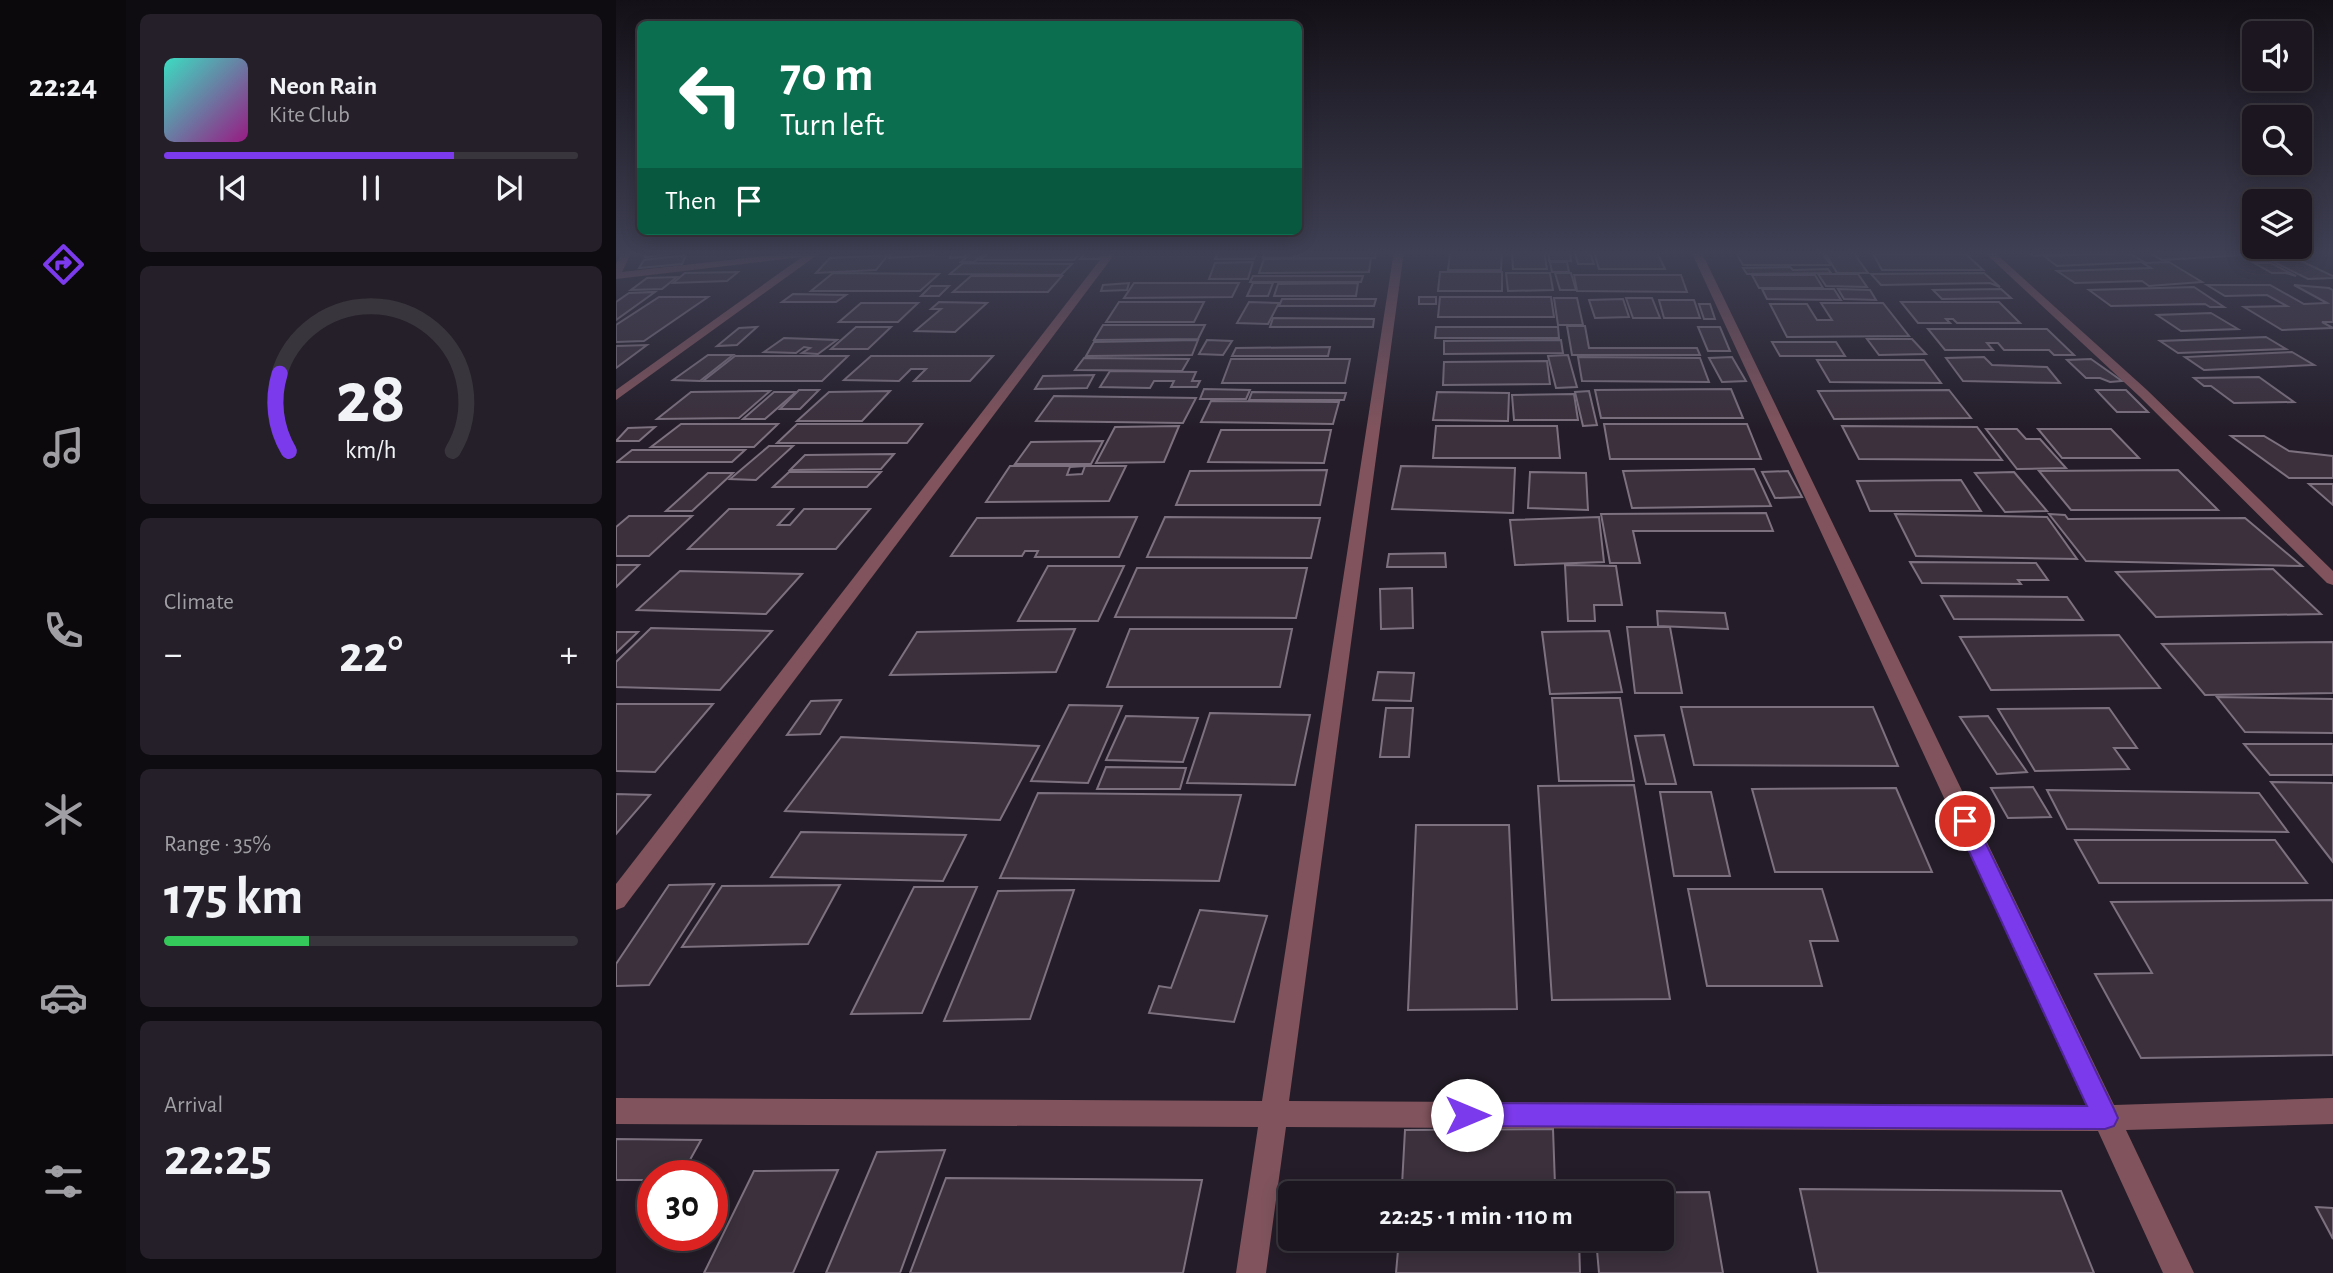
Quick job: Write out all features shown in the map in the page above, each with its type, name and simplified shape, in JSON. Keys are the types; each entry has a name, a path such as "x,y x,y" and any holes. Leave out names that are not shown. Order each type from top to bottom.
{"street":[{"path":"616,396 735,310"},
{"path":"616,901 1067,310"},
{"path":"1251,1273 1390,310"},
{"path":"1724,310 2179,1273"},
{"path":"2053,310 2143,393 2333,580"},
{"path":"616,1111 2105,1118 2333,1111"}],"building":[{"path":"616,310 629,310 616,320"},
{"path":"638,310 688,310 644,341 616,342 616,325"},
{"path":"852,310 910,310 898,322 839,322"},
{"path":"939,310 979,310 955,332 915,331"},
{"path":"1114,310 1200,310 1194,322 1106,322"},
{"path":"1244,310 1275,310 1268,324 1237,323"},
{"path":"1439,310 1553,310 1554,317 1438,317"},
{"path":"1556,310 1580,310 1583,325 1558,325"},
{"path":"1592,310 1627,310 1629,317 1595,318"},
{"path":"1630,310 1657,310 1660,318 1633,318"},
{"path":"1662,310 1697,310 1700,318 1664,318"},
{"path":"1701,310 1712,310 1715,319 1704,319"},
{"path":"1773,310 1811,310 1817,320 1832,320 1826,310 1889,310 1909,336 1787,337"},
{"path":"1908,310 2007,310 2020,323 1957,323 1953,319 1946,319 1950,323 1918,323"},
{"path":"2250,310 2333,310 2333,322 2322,322 2333,328 2282,330"},
{"path":"2211,313 2238,329 2181,331 2157,315"},
{"path":"1273,318 1374,319 1373,327 1270,327"},
{"path":"1103,325 1205,325 1198,339 1094,340"},
{"path":"1567,326 1585,326 1589,348 1697,348 1700,355 1572,355"},
{"path":"757,327 737,345 717,346 739,328"},
{"path":"856,327 891,327 868,349 831,349"},
{"path":"1436,327 1558,327 1559,338 1435,338"},
{"path":"1698,327 1720,327 1730,351 1708,351"},
{"path":"1928,329 2047,329 2074,355 2054,355 2049,350 2004,350 1998,343 1987,343 1993,350 1945,350"},
{"path":"2266,337 2286,349 2178,353 2160,341"},
{"path":"784,338 837,340 818,354 802,353 810,348 804,347 796,353 764,352"},
{"path":"1867,339 1912,339 1926,354 1879,355"},
{"path":"1198,340 1192,355 1086,356 1094,342"},
{"path":"1207,340 1232,341 1223,355 1199,354"},
{"path":"1561,340 1563,353 1444,354 1444,341"},
{"path":"1772,342 1836,342 1845,356 1780,356"},
{"path":"647,345 616,368 616,346"},
{"path":"1330,347 1328,356 1232,356 1236,348"},
{"path":"2292,352 2314,365 2204,370 2185,357"},
{"path":"708,355 733,355 700,381 673,380"},
{"path":"1568,355 1577,387 1556,388 1548,356"},
{"path":"735,356 848,356 822,381 703,381"},
{"path":"871,356 993,356 970,381 914,381 926,369 911,369 899,381 844,380"},
{"path":"1578,357 1700,358 1709,382 1582,381"},
{"path":"1732,357 1746,381 1722,382 1709,358"},
{"path":"1984,357 1992,365 2047,367 2060,383 1963,381 1946,358"},
{"path":"1084,358 1189,359 1182,371 1075,370"},
{"path":"1231,359 1350,359 1345,383 1222,383"},
{"path":"2091,359 2122,381 2086,378 2067,360"},
{"path":"1817,360 1924,360 1941,383 1830,382"},
{"path":"1547,361 1550,384 1443,385 1444,362"},
{"path":"1110,371 1196,372 1192,381 1200,381 1197,387 1171,387 1174,381 1154,381 1150,388 1100,387"},
{"path":"1094,375 1087,388 1035,389 1043,376"},
{"path":"2259,377 2294,402 2234,403 2211,386 2204,386 2194,378"},
{"path":"1204,389 1250,390 1246,399 1200,399"},
{"path":"1731,389 1743,418 1601,418 1595,390"},
{"path":"799,390 819,390 800,409 780,409"},
{"path":"1949,390 1971,418 1834,419 1818,391"},
{"path":"2096,390 2126,390 2148,412 2117,412"},
{"path":"770,391 739,418 657,419 691,392"},
{"path":"890,391 862,421 797,421 829,392"},
{"path":"1589,391 1597,425 1583,426 1575,392"},
{"path":"774,392 796,392 765,419 743,419"},
{"path":"1252,392 1346,393 1344,400 1249,400"},
{"path":"1437,392 1509,393 1508,421 1433,420"},
{"path":"1574,394 1578,420 1514,420 1512,395"},
{"path":"1054,396 1196,398 1183,423 1036,421"},
{"path":"1211,401 1339,402 1333,424 1201,422"},
{"path":"681,424 778,424 754,447 651,447"},
{"path":"797,424 922,424 907,443 777,443"},
{"path":"1604,424 1747,424 1761,459 1610,459"},
{"path":"1179,426 1164,462 1096,463 1115,427"},
{"path":"1436,426 1557,426 1560,458 1433,458"},
{"path":"1842,426 1977,427 2002,460 1859,459"},
{"path":"655,427 639,441 616,441 628,428"},
{"path":"1986,429 2017,429 2026,439 2040,439 2066,468 2017,469"},
{"path":"2038,429 2111,429 2139,458 2062,458"},
{"path":"1221,430 1331,430 1324,463 1208,462"},
{"path":"2231,436 2264,436 2289,451 2333,456 2333,478 2289,478"},
{"path":"1103,441 1091,464 1015,464 1031,442"},
{"path":"769,446 793,446 756,480 730,479"},
{"path":"632,450 745,450 732,462 617,462"},
{"path":"894,454 881,469 790,470 805,455"},
{"path":"1010,466 1085,466 1126,466 1109,501 986,502","holes":["1085,466 1082,474 1067,475 1070,467"]},
{"path":"1401,466 1515,468 1513,513 1392,509"},
{"path":"1754,469 1771,506 1632,508 1623,471"},
{"path":"1327,470 1320,505 1176,505 1190,471"},
{"path":"2178,470 2218,510 2071,510 2039,471"},
{"path":"1788,471 1802,497 1775,498 1762,472"},
{"path":"789,472 881,472 867,487 773,487"},
{"path":"1530,472 1586,473 1588,510 1528,508"},
{"path":"2014,472 2047,511 2005,512 1975,473"},
{"path":"708,473 733,473 692,511 666,511"},
{"path":"1961,480 1981,511 1870,511 1857,481"},
{"path":"2309,484 2333,484 2333,505"},
{"path":"729,509 793,509 778,525 790,525 804,509 870,509 836,549 688,549"},
{"path":"1766,513 1773,531 1633,531 1640,563 1610,563 1601,514"},
{"path":"1895,514 2047,517 2077,559 1916,556"},
{"path":"2049,514 2065,515 2068,519 2245,518 2302,566 2086,561"},
{"path":"629,516 692,516 649,556 616,556 616,527"},
{"path":"1137,517 1119,557 1035,557 1038,551 1025,551 1022,556 951,556 977,518"},
{"path":"1165,517 1320,518 1311,558 1147,557"},
{"path":"1599,517 1604,562 1515,565 1510,520"},
{"path":"1445,553 1446,567 1387,567 1389,554"},
{"path":"1910,562 2036,563 2048,580 2018,580 2021,584 1922,583"},
{"path":"616,565 639,565 616,587"},
{"path":"1565,565 1616,566 1622,605 1594,605 1595,621 1568,621"},
{"path":"1048,566 1124,566 1098,621 1018,621"},
{"path":"1137,568 1307,568 1296,618 1115,617"},
{"path":"2273,569 2321,614 2156,617 2116,572"},
{"path":"680,571 802,574 766,614 637,610"},
{"path":"1412,588 1413,628 1381,629 1380,589"},
{"path":"1941,596 2067,597 2083,620 1954,619"},
{"path":"1657,611 1725,613 1728,629 1658,626"},
{"path":"1627,627 1670,627 1682,693 1635,693"},
{"path":"651,628 772,631 720,690 616,687 616,662"},
{"path":"1075,629 1056,672 890,675 917,632"},
{"path":"1130,629 1292,629 1280,687 1107,687"},
{"path":"1609,631 1622,692 1550,694 1542,632"},
{"path":"616,632 638,632 616,653"},
{"path":"2119,635 2160,688 1991,690 1960,637"},
{"path":"2333,642 2333,693 2205,695 2162,644"},
{"path":"1378,672 1414,673 1411,701 1373,700"},
{"path":"2217,697 2333,699 2333,733 2245,732"},
{"path":"1552,698 1620,698 1634,781 1559,781"},
{"path":"841,700 820,734 787,735 811,701"},
{"path":"616,704 713,704 655,772 616,771"},
{"path":"1069,705 1122,706 1088,783 1031,781"},
{"path":"1681,707 1873,707 1898,766 1694,765"},
{"path":"1386,708 1413,708 1409,757 1380,757"},
{"path":"2109,708 2137,748 2114,748 2129,769 2035,771 1998,709"},
{"path":"1210,713 1310,715 1295,785 1187,783"},
{"path":"1126,716 1198,718 1183,762 1106,760"},
{"path":"1988,716 2027,772 1997,774 1960,717"},
{"path":"1664,735 1676,784 1646,784 1635,736"},
{"path":"841,737 1039,746 1000,820 785,811"},
{"path":"2244,744 2333,744 2333,775 2270,775"},
{"path":"1106,767 1186,768 1180,789 1097,789"},
{"path":"2271,782 2333,783 2333,862"},
{"path":"1634,785 1670,999 1552,1000 1538,786"},
{"path":"2033,787 2051,817 2008,818 1991,788"},
{"path":"1896,788 1932,872 1775,872 1752,789"},
{"path":"2047,790 2259,793 2288,832 2067,829"},
{"path":"1660,792 1711,792 1730,876 1674,876"},
{"path":"1038,793 1241,795 1219,881 1000,878"},
{"path":"616,794 650,795 616,834"},
{"path":"1416,825 1509,825 1517,1009 1408,1010"},
{"path":"801,832 966,835 943,881 771,877"},
{"path":"2075,840 2275,840 2307,883 2099,883"},
{"path":"714,884 649,985 616,986 616,964 669,885"},
{"path":"840,885 808,944 682,947 722,886"},
{"path":"914,887 977,887 922,1013 851,1014"},
{"path":"1688,889 1822,889 1838,941 1810,941 1822,986 1707,986"},
{"path":"1074,890 1030,1019 944,1021 998,891"},
{"path":"2333,900 2333,1055 2141,1058 2095,974 2152,973 2111,902"},
{"path":"1200,910 1267,916 1234,1022 1149,1013 1159,986 1171,988"},
{"path":"1553,1129 1555,1181 1402,1181 1405,1130"},
{"path":"616,1139 701,1140 690,1160 637,1160 637,1180 616,1180"},
{"path":"945,1150 900,1273 826,1273 877,1152"},
{"path":"838,1170 793,1273 704,1273 715,1251 728,1251 728,1224 754,1171"},
{"path":"946,1178 1202,1180 1183,1273 910,1273"},
{"path":"1800,1189 2061,1191 2094,1273 1818,1273"},
{"path":"1674,1192 1709,1192 1723,1273 1599,1273 1597,1251 1674,1251"},
{"path":"2316,1207 2333,1208 2333,1239"},
{"path":"1398,1251 1579,1251 1580,1273 1396,1273"}],"route":[{"path":"1467,1115 2105,1118 1965,821"}]}
